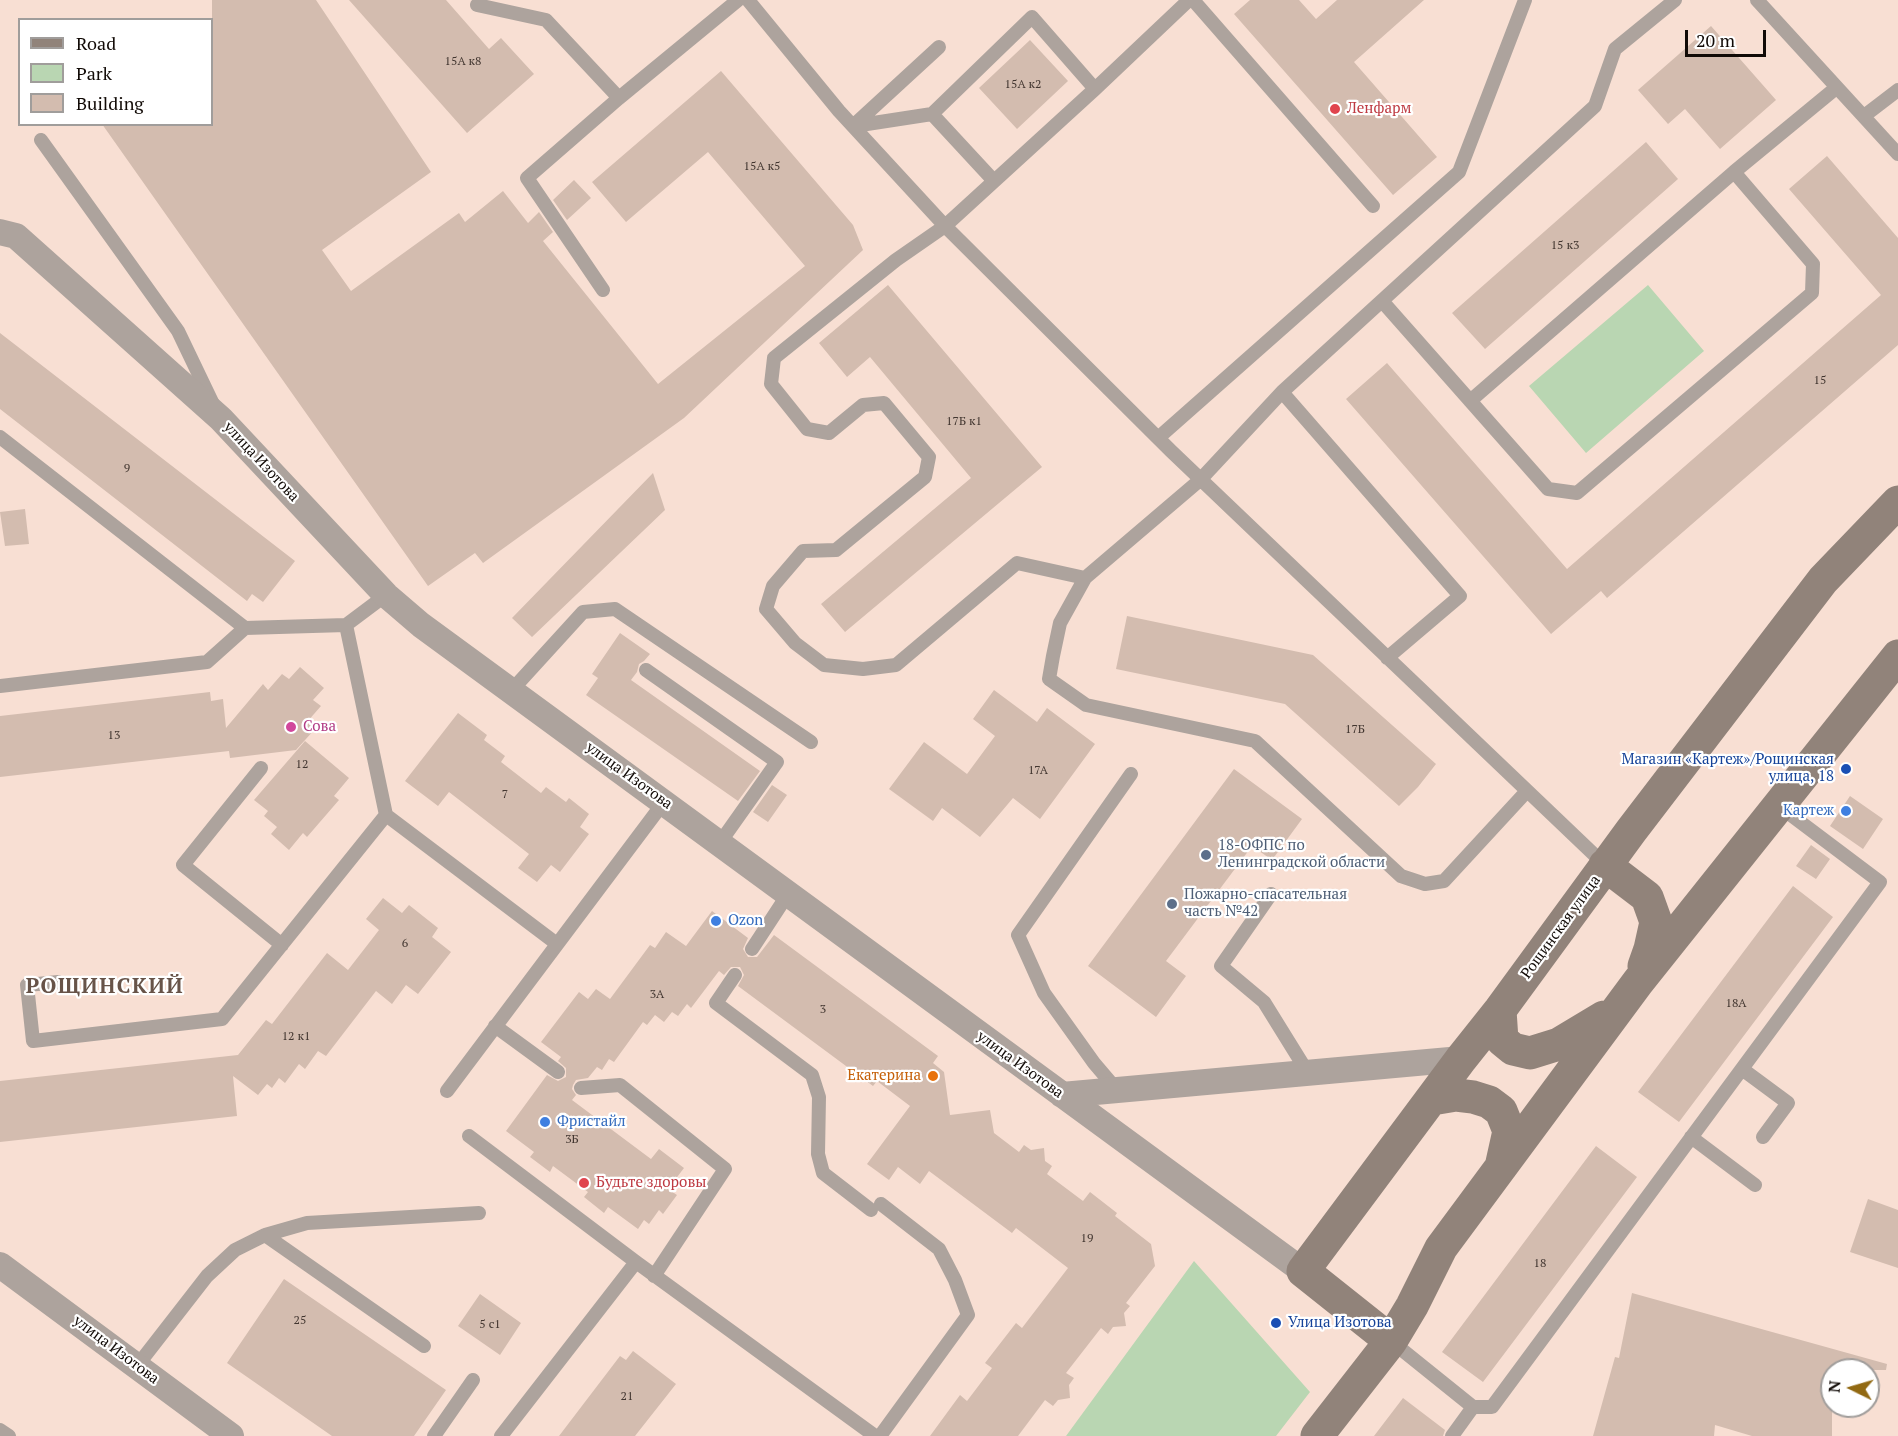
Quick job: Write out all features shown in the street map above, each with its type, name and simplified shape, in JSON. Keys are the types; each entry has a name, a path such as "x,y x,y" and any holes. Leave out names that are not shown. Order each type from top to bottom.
{"street":[{"name":"улица Изотова","path":"0,232 16,236 221,419 386,595 421,626 1302,1271"},
{"name":"Рощинская улица","path":"1302,1271 1500,1010 1605,865 1823,580 1898,502"},
{"path":"1317,1436 1391,1341 1412,1306 1441,1248 1629,994 1898,656"},
{"path":"1500,1010 1502,1040 1513,1048 1530,1053 1574,1037 1629,994 1650,950 1656,922 1647,897 1605,865"},
{"path":"1062,1095 1461,1059"},
{"path":"1432,1099 1456,1095 1473,1096 1489,1102 1501,1111 1509,1131 1500,1169"},
{"name":"улица Изотова","path":"0,1265 231,1436"},
{"path":"1302,1271 1391,1341"}],"lane":[{"path":"603,290 527,178 619,98 738,0"},
{"path":"748,0 853,126 945,226 1200,480 1605,865"},
{"path":"1085,578 1017,562 896,665 863,669 824,664 795,644 766,609 773,586 803,551 836,550 925,477 929,458 884,403 863,405 830,433 807,429 771,384 774,358 897,260 945,226 1189,0"},
{"path":"1193,0 1373,206"},
{"path":"1158,438 1459,172 1525,0"},
{"path":"1527,791 1444,881 1425,884 1401,876 1255,741 1086,705 1049,679 1060,622 1085,578 1200,480 1282,392 1595,106 1615,49 1675,0"},
{"path":"1757,0 1898,154"},
{"path":"477,6 546,20 619,98"},
{"path":"853,126 932,114 1032,17 1095,89"},
{"path":"853,126 939,47"},
{"path":"1470,401 1734,172 1836,88"},
{"path":"1864,116 1898,90"},
{"path":"932,114 993,181"},
{"path":"42,140 178,331 221,419"},
{"path":"1382,301 1548,489 1577,493 1812,293 1814,264 1734,172"},
{"path":"1282,392 1460,596 1387,658"},
{"path":"0,437 245,628 346,625 386,595"},
{"path":"511,691 583,612 615,609 811,742"},
{"path":"346,625 386,815 557,944"},
{"path":"0,686 207,662 245,628"},
{"path":"646,670 777,762 719,844"},
{"path":"261,768 183,866 282,945"},
{"path":"1117,1090 1094,1063 1044,993 1018,935 1131,774"},
{"path":"447,1091 664,802"},
{"path":"1391,1341 1473,1407 1492,1407 1880,882 1779,806"},
{"path":"58,982 27,985 33,1041 222,1019 386,815"},
{"path":"752,949 788,894"},
{"path":"1270,894 1221,966 1264,1002 1308,1073"},
{"path":"735,975 716,1003 812,1075 819,1097 818,1154 823,1173 939,1249 955,1280 968,1316 880,1436"},
{"path":"495,1026 558,1072"},
{"path":"1742,1069 1788,1103 1763,1137"},
{"path":"581,1088 620,1085 725,1169 654,1276"},
{"path":"469,1136 654,1276 875,1436"},
{"path":"1691,1137 1755,1185"},
{"path":"137,1366 207,1276 235,1250 265,1235 307,1223 479,1213"},
{"path":"265,1235 424,1347"},
{"path":"501,1436 636,1262"},
{"path":"434,1436 472,1380"},
{"path":"1452,1436 1473,1407"},
{"path":"0,1430 9,1436"}],"green space":[{"path":"1648,285 1704,351 1586,453 1529,386"},
{"path":"1194,1261 1310,1392 1276,1436 1066,1436"}],"building":[{"path":"212,0 316,0 431,172 322,250 351,291 459,213 465,222 503,191 528,223 539,212 553,232 543,241 658,384 805,266 708,152 626,222 592,182 721,71 853,225 863,250 684,418 483,563 475,553 428,586 103,126 213,126"},
{"path":"349,0 446,0 489,49 501,38 534,74 467,133"},
{"path":"1250,0 1299,0 1316,19 1337,0 1424,0 1354,62 1437,157 1393,195 1234,14"},
{"path":"1711,26 1776,100 1720,149 1685,109 1668,124 1638,90"},
{"path":"1030,40 1068,81 1017,129 979,88"},
{"path":"1646,142 1678,179 1485,349 1452,313"},
{"path":"1827,156 1898,238 1898,345 1607,598 1601,591 1551,634 1346,399 1387,363 1567,569 1881,295 1789,189"},
{"path":"574,180 591,198 567,220 553,200"},
{"path":"888,285 1042,467 845,632 821,604 971,478 870,357 847,377 819,343"},
{"path":"0,333 295,561 263,602 252,594 247,601 0,409"},
{"path":"653,473 665,510 532,637 512,618"},
{"path":"25,509 29,544 5,546 0,512"},
{"path":"1127,616 1313,655 1436,764 1399,806 1285,704 1116,669"},
{"path":"620,633 650,654 639,664 631,680 760,771 738,801 586,695 598,678 592,674"},
{"path":"300,667 324,688 313,700 321,706 307,722 315,729 296,750 230,758 229,751 0,777 0,716 210,692 211,701 223,699 226,728 263,684 268,690 282,674 289,679"},
{"path":"994,690 1037,722 1047,708 1095,744 1040,819 1013,798 980,837 942,808 933,821 889,789 924,742 967,774 995,736 973,719"},
{"path":"458,713 487,735 484,740 505,756 501,762 541,793 546,787 566,802 569,798 589,814 580,827 589,834 560,872 551,865 537,882 518,868 529,854 449,792 438,806 405,781"},
{"path":"305,741 349,778 334,796 339,800 307,837 303,833 289,850 271,834 277,827 264,816 268,811 254,800"},
{"name":"Пожарно-спасательная часть №42","path":"1234,769 1302,819 1272,860 1252,846 1166,961 1186,976 1156,1017 1088,966"},
{"path":"772,785 787,795 768,822 753,812"},
{"path":"1850,796 1883,819 1863,849 1830,826"},
{"path":"1811,845 1830,859 1816,879 1796,866"},
{"path":"1793,886 1833,917 1679,1122 1638,1092"},
{"path":"383,898 402,913 409,905 438,928 432,937 451,952 418,994 406,985 392,1004 376,991 326,1056 318,1051 305,1069 299,1064 285,1083 279,1078 272,1088 267,1084 258,1095 233,1076 237,1116 0,1142 0,1081 238,1055 266,1020 272,1024 327,953 348,970 379,930 366,919"},
{"path":"712,911 748,938 743,949 748,957 757,957 774,935 938,1056 933,1063 944,1072 950,1115 990,1110 994,1133 1019,1152 1024,1145 1031,1150 1044,1148 1045,1161 1052,1166 1047,1174 1083,1201 1090,1192 1117,1213 1115,1216 1151,1244 1155,1266 1126,1303 1130,1306 1124,1313 1126,1326 1113,1327 1108,1334 1101,1328 1066,1373 1074,1378 1069,1385 1070,1398 1058,1400 1053,1406 1045,1400 1018,1436 930,1436 960,1395 967,1401 992,1368 985,1363 1016,1323 1022,1328 1068,1268 1016,1228 1012,1233 929,1171 920,1184 898,1167 889,1180 867,1164 910,1106 877,1081 873,1086 738,986 744,975 740,967 731,967 724,975 719,971 691,1008 687,1004 678,1016 672,1012 664,1022 655,1015 647,1025 643,1022 614,1062 609,1059 602,1070 597,1067 588,1078 576,1080 573,1085 572,1089 576,1095 572,1100 651,1159 659,1149 684,1168 668,1189 677,1195 663,1214 659,1210 649,1224 644,1220 638,1229 608,1207 604,1213 584,1197 588,1192 553,1166 550,1172 530,1157 534,1152 506,1131 547,1075 558,1081 566,1077 566,1068 558,1061 561,1057 541,1042 579,992 588,999 596,989 610,999 650,945 655,948 666,932 686,946"},
{"path":"1596,1146 1637,1177 1483,1382 1442,1352"},
{"path":"1868,1199 1898,1210 1898,1268 1850,1252"},
{"path":"284,1279 446,1390 414,1436 332,1436 227,1363"},
{"path":"1632,1293 1865,1358 1820,1358 1820,1418 1832,1418 1832,1436 1752,1436 1715,1425 1714,1436 1593,1436 1615,1357 1619,1358"},
{"path":"480,1294 521,1323 500,1355 458,1326"},
{"path":"633,1351 676,1384 635,1436 559,1436 620,1356 626,1360"},
{"path":"1880,1362 1887,1364 1886,1370 1880,1370"},
{"path":"1403,1398 1445,1430 1443,1436 1374,1436"}],"place":[{"name":"Ленфарм","path":"1335,109"},
{"name":"Сова","path":"291,727"},
{"name":"Магазин «Картеж»/Рощинская улица, 18","path":"1846,769"},
{"name":"Картеж","path":"1846,811"},
{"name":"18-ОФПС по Ленинградской области","path":"1206,855"},
{"name":"Пожарно-спасательная часть №42","path":"1172,904"},
{"name":"Ozon","path":"716,921"},
{"name":"Екатерина","path":"933,1076"},
{"name":"Фристайл","path":"545,1122"},
{"name":"Будьте здоровы","path":"584,1183"},
{"name":"Улица Изотова","path":"1276,1323"}],"district":[{"name":"РОЩИНСКИЙ","path":"105,987"}]}
